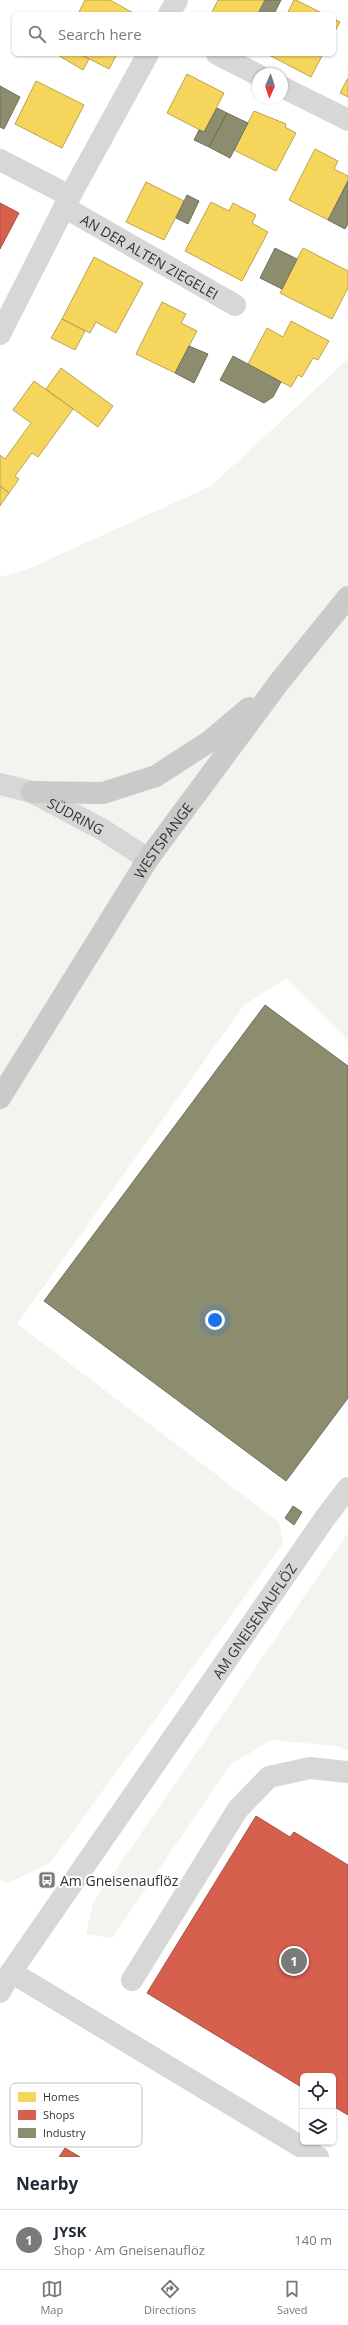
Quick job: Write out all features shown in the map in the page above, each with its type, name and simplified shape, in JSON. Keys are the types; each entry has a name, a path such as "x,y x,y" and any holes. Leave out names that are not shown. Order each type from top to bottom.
{"main road":[{"name":"WESTSPANGE","path":"0,1098 148,859 280,681 348,597"},
{"path":"32,792 103,794 156,776 210,742 280,681"}],"street":[{"path":"170,12 177,0"},
{"name":"AN DER ALTEN ZIEGELEI","path":"0,334 67,202 147,56"},
{"path":"221,56 252,71"},
{"path":"288,90 348,120"},
{"name":"AN DER ALTEN ZIEGELEI","path":"0,160 235,305"},
{"name":"SÜDRING","path":"0,784 32,792 103,830 148,859"},
{"name":"AM GNEISENAUFLÖZ","path":"0,1992 11,1972 348,1488"},
{"path":"132,1980 238,1809 269,1777 310,1768 348,1772"},
{"path":"11,1972 318,2157"}],"shaded area":[{"path":"348,359 348,1041 286,979 244,1005 17,1324 279,1522 283,1544 50,1863 8,1883 0,1880 0,577 28,569 211,486"},
{"path":"348,1533 348,1750 336,1746 271,1740 230,1765 112,1938 86,1934 93,1903"}],"building: Homes":[{"path":"85,0 110,0 131,12 79,12"},
{"path":"218,0 265,0 259,12 212,12"},
{"path":"294,0 296,0 320,12 288,12"},
{"path":"336,20 340,22 336,29"},
{"path":"59,56 84,56 89,59 83,70"},
{"path":"84,56 116,56 109,69"},
{"path":"271,56 322,56 311,77"},
{"path":"187,74 224,93 204,132 167,113"},
{"path":"348,78 348,97 340,93"},
{"path":"36,81 84,105 62,148 15,124"},
{"path":"254,111 286,124 285,127 296,133 276,171 234,150"},
{"path":"315,149 338,161 334,169 348,176 348,181 328,220 289,200"},
{"path":"146,182 184,201 164,240 126,222"},
{"path":"211,202 229,211 233,203 256,215 252,223 268,232 242,281 185,251"},
{"path":"303,248 348,271 348,288 332,319 280,293"},
{"path":"94,257 143,283 116,333 96,322 90,333 62,319"},
{"path":"162,302 186,314 181,323 197,331 175,373 136,354"},
{"path":"62,319 85,331 75,350 51,338"},
{"path":"291,321 329,341 318,360 313,358 302,377 298,375 291,387 248,364 267,328 283,337"},
{"path":"61,368 113,406 98,427 46,389"},
{"path":"34,381 73,409 38,457 32,453 15,476 19,479 9,493 0,486 0,455 5,459 31,423 13,410"},
{"path":"0,486 9,493 0,506"}],"building: Shops":[{"path":"0,203 19,213 0,249"},
{"path":"256,1816 290,1837 294,1832 348,1865 348,2115 336,2108 336,2073 300,2073 300,2086 147,1993"},
{"path":"65,2148 80,2157 59,2157"}],"building: Industry":[{"path":"265,0 281,0 275,12 259,12"},
{"path":"0,86 20,97 4,129 0,127"},
{"path":"217,108 227,113 209,147 194,140 199,130 204,132"},
{"path":"227,113 248,123 230,158 209,147"},
{"path":"348,181 348,224 345,229 328,220"},
{"path":"187,195 199,201 188,224 176,218"},
{"path":"275,248 297,259 282,289 260,278"},
{"path":"189,346 208,354 194,383 175,373"},
{"path":"233,356 281,382 273,397 264,403 220,380"},
{"path":"265,1005 348,1066 348,1398 286,1481 44,1301"},
{"path":"293,1506 302,1512 294,1525 285,1518"}],"place":[{"name":"Am Gneisenauflöz","path":"47,1880"},
{"name":"JYSK","path":"294,1961"}]}
